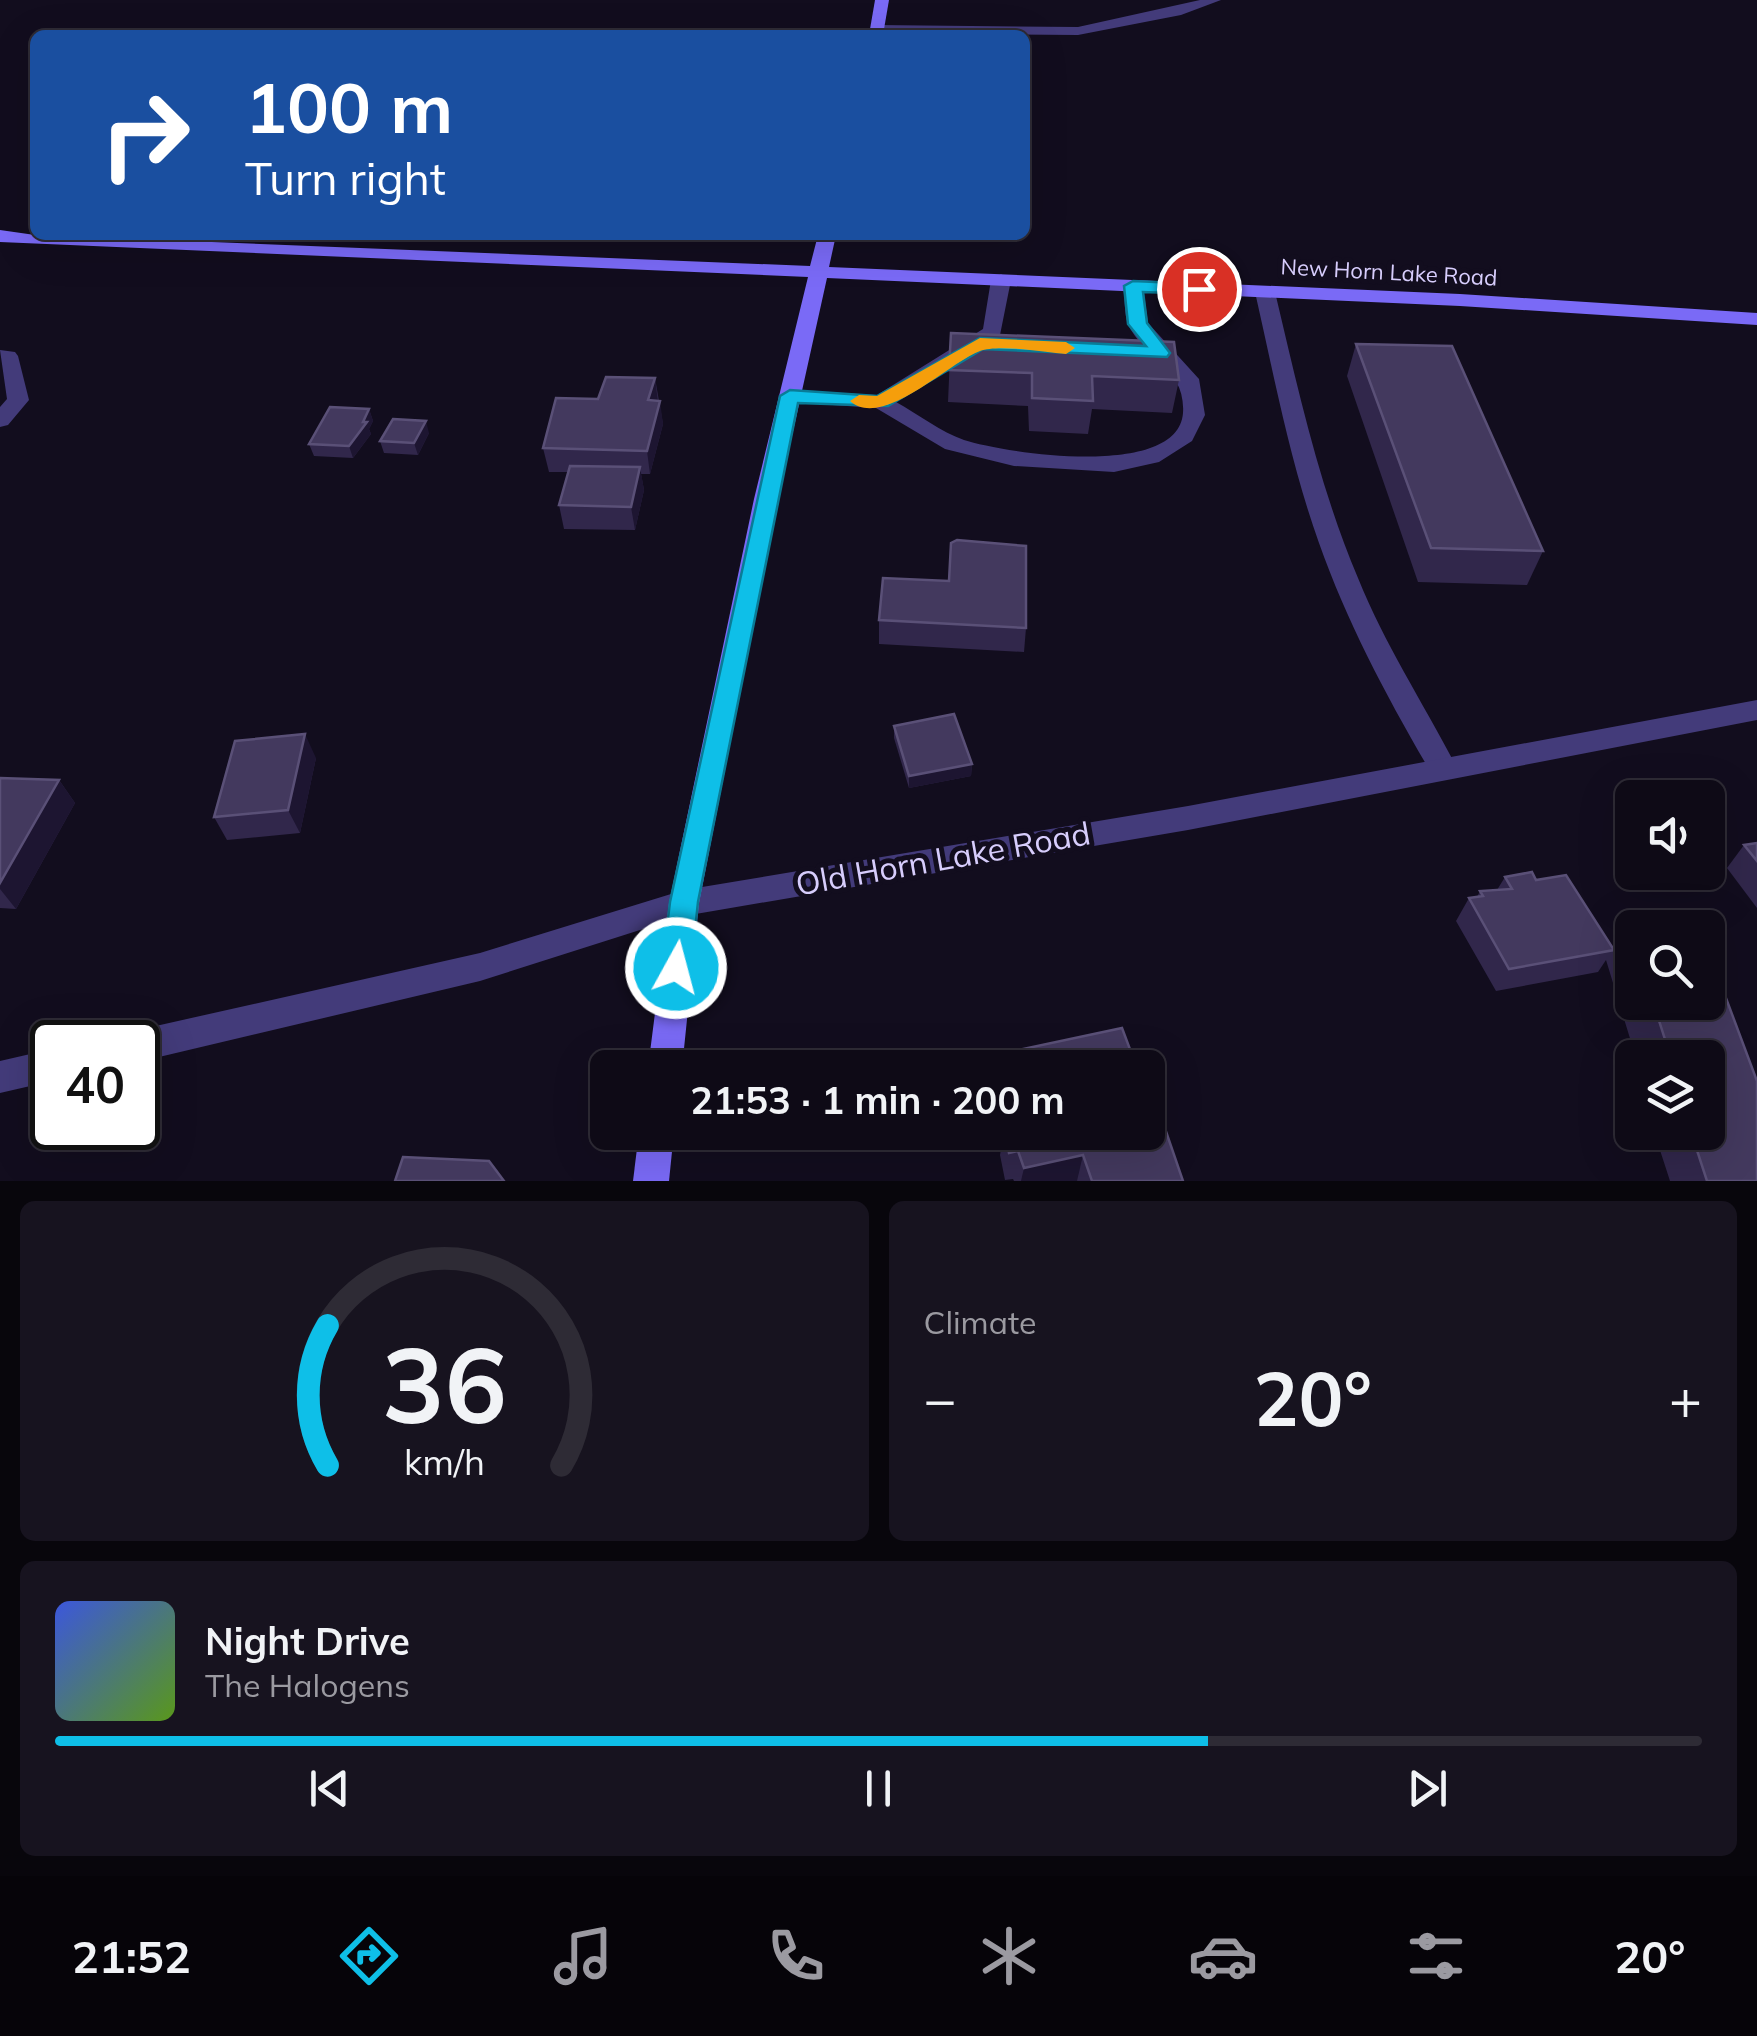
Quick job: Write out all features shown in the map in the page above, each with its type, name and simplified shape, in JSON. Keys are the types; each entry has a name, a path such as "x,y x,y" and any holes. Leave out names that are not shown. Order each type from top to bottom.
{"main road":[{"path":"877,30 882,0"},
{"name":"New Horn Lake Road","path":"0,236 30,237"},
{"name":"New Horn Lake Road","path":"88,240 1265,292 1757,319"},
{"path":"667,1050 684,902 826,240"},
{"path":"651,1181 655,1150"}],"street":[{"path":"1030,31 1078,31 1182,11 1214,0"},
{"path":"881,402 980,344 993,330 1001,280"},
{"path":"790,396 881,402 953,444 1014,460 1114,465 1152,457 1184,436 1194,415 1188,380 1138,324 1133,286"},
{"path":"1265,292 1294,423 1344,576 1408,712 1442,768"},
{"path":"980,344 1016,345"},
{"path":"1124,351 1160,353"},
{"path":"0,356 8,356 18,400 0,420"},
{"name":"Old Horn Lake Road","path":"160,1041 480,966 684,902 1188,818 1757,710"},
{"path":"0,1077 30,1070"}],"building":[{"path":"951,333 1174,342 1179,380 1092,376 1093,401 1032,398 1032,373 949,370"},
{"path":"1356,344 1452,346 1543,551 1431,548"},
{"path":"606,377 655,378 648,400 660,401 647,451 543,448 556,398 598,399"},
{"path":"330,407 369,409 363,422 367,422 349,446 309,444"},
{"path":"393,419 426,421 414,443 380,441"},
{"path":"570,466 640,467 631,507 559,505"},
{"path":"957,540 1026,546 1026,628 879,620 883,578 949,581 951,543"},
{"path":"954,714 972,764 909,776 894,726"},
{"path":"305,734 288,810 214,817 235,741"},
{"path":"0,778 59,780 0,883"},
{"path":"1757,843 1757,861 1744,845"},
{"path":"1532,872 1536,880 1566,875 1614,950 1509,969 1469,898 1483,896 1480,891 1512,889 1505,877"},
{"path":"1725,995 1757,1081 1757,1181 1707,1181 1697,1150 1725,1150 1725,1040 1665,1040 1659,1020 1725,1020"},
{"path":"1122,1028 1130,1050 1018,1050"},
{"path":"1165,1129 1183,1181 1092,1181 1083,1155 1024,1168 1018,1151 1008,1150 1165,1150"},
{"path":"403,1157 489,1161 504,1181 395,1181"}],"slow traffic":[{"path":"859,401 881,402 980,344 1066,348"}],"route":[{"path":"676,968 684,902 790,396 881,402 980,344 1160,353 1138,324 1133,286 1199,289"}]}
